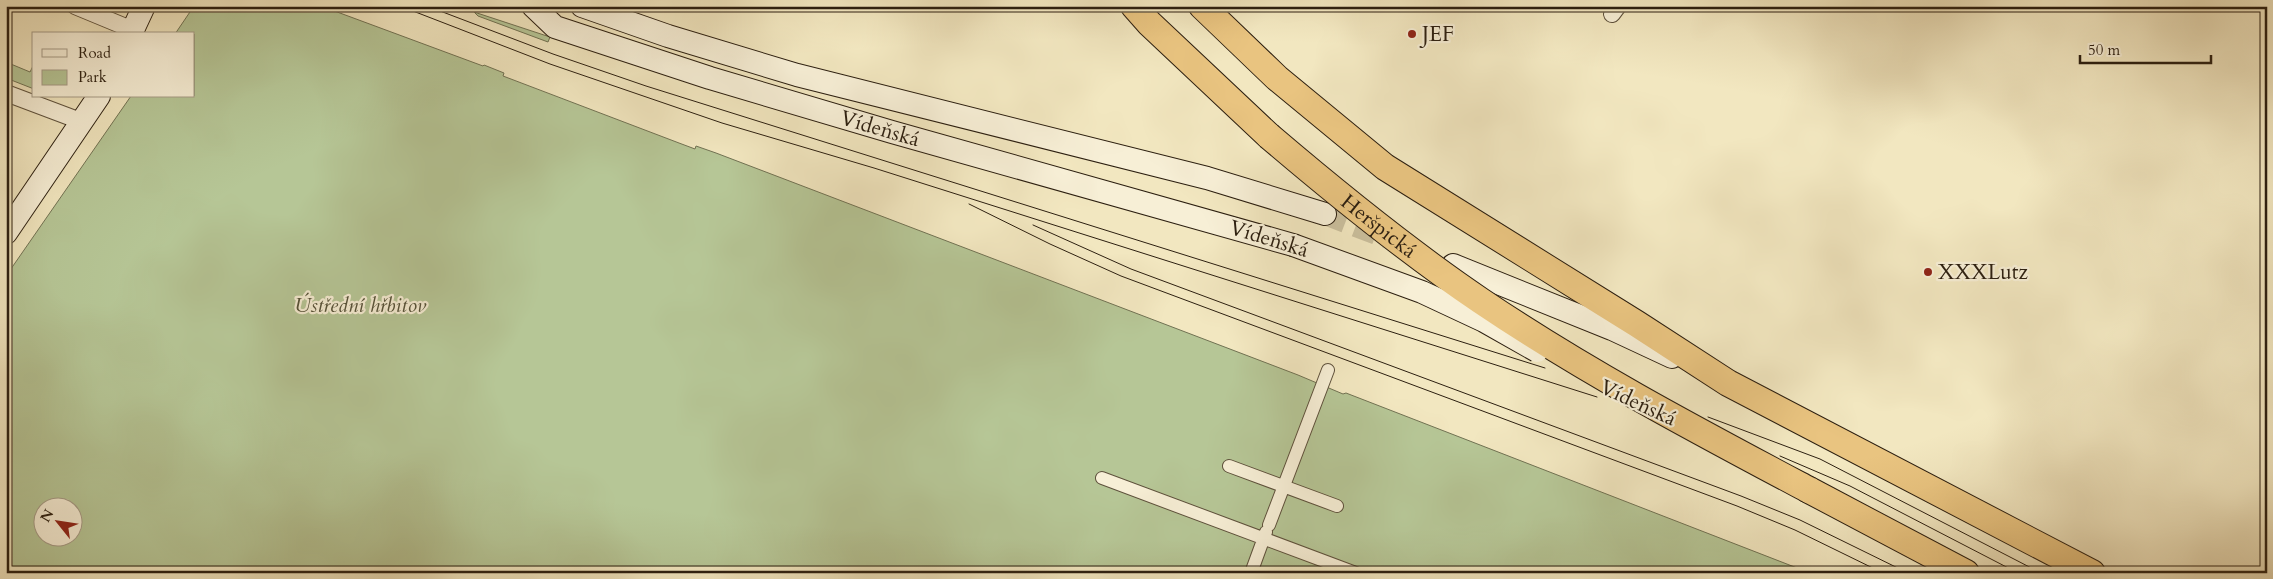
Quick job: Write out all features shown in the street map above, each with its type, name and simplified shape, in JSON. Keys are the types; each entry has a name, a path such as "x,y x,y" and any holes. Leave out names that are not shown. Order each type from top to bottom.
{"highway":[{"name":"Heršpická","path":"1134,6 1149,23 1269,136 1351,205 1481,301 1655,408"},
{"path":"1202,6 1277,78 1385,167 1728,383 2092,573"},
{"name":"Vídeňská","path":"1655,408 1966,573"}],"main road":[{"path":"132,32 144,6"},
{"name":"Vídeňská","path":"534,7 544,6"},
{"name":"Vídeňská","path":"582,6 668,36 797,75 1207,178 1325,214"},
{"name":"Vídeňská","path":"534,7 555,27 710,78 892,132 1293,245 1422,292 1484,321 1598,384 1655,408"},
{"path":"6,232 98,98"},
{"path":"1452,265 1612,329 1728,383"}],"street":[{"path":"74,6 132,32"},
{"path":"6,93 83,122"},
{"path":"1251,573 1328,370"},
{"path":"1228,466 1337,506"},
{"path":"1102,478 1266,532 1356,573"}],"green space":[{"name":"Ústřední hřbitov","path":"194,6 321,6 484,65 504,73 503,76 695,149 696,146 716,153 1298,375 1343,394 1346,393 1810,573 6,573 6,276 130,98 195,98 195,32 176,32"},
{"path":"474,12 550,37 548,42 478,16"},
{"path":"6,62 30,72 32,68 32,88 6,78"}],"tunnel":[{"path":"1325,214 1387,238"}],"tram line":[{"path":"400,6 550,64 722,123 874,168 1597,397"},
{"path":"427,6 553,54 646,86 1545,368"},
{"path":"969,204 1121,276 1737,506 1795,530 1883,573"},
{"path":"1033,225 1131,269 1741,496 1800,520 1908,573"},
{"path":"1708,417 1820,459 2041,573"},
{"path":"1780,456 1850,486 2018,573"}],"place":[{"name":"JEF","path":"1412,34"},
{"name":"XXXLutz","path":"1928,272"}]}
